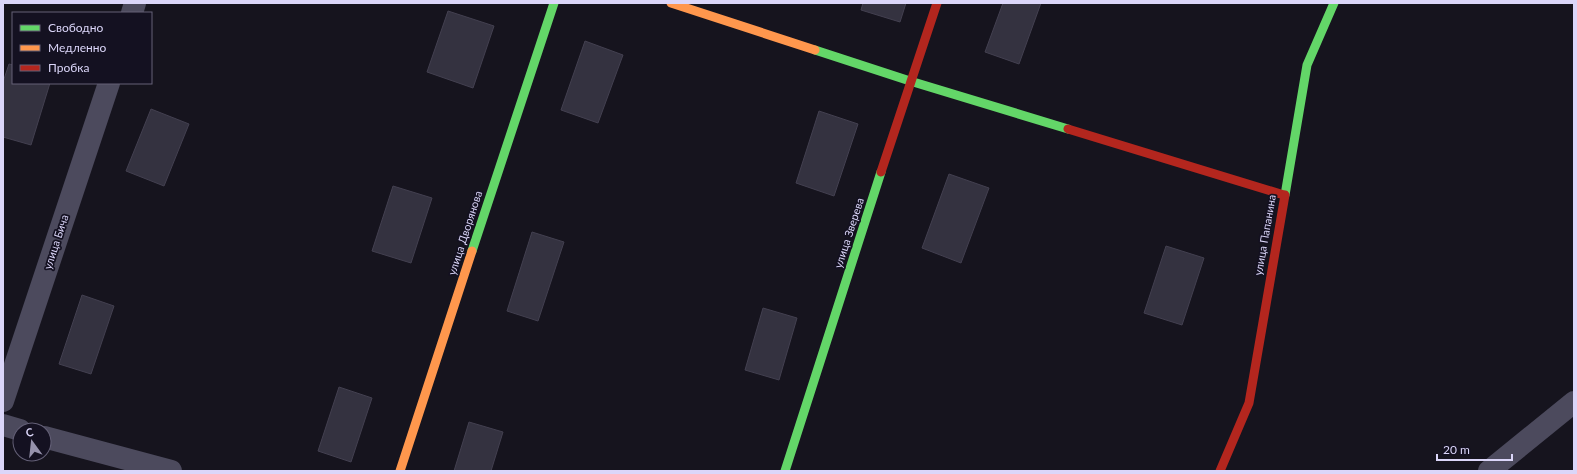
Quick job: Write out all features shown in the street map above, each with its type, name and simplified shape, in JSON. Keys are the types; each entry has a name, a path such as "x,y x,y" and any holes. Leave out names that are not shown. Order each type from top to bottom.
{"street":[{"name":"улица Дворянова","path":"400,471 554,3"},
{"path":"671,3 910,81 1284,195"},
{"name":"улица Зверева","path":"786,471 910,81 937,3"},
{"name":"улица Папанина","path":"1220,471 1248,403 1307,65 1334,3"},
{"name":"улица Бича","path":"3,401 109,84"},
{"path":"1489,471 1574,402"},
{"path":"52,438 171,471"}],"building":[{"path":"863,3 906,3 900,22 861,10"},
{"path":"1003,3 1041,3 1019,64 985,52"},
{"path":"448,11 494,26 473,88 427,72"},
{"path":"585,41 623,55 598,123 561,110"},
{"path":"9,64 12,65 12,84 50,84 31,145 3,137 3,82"},
{"path":"151,109 189,124 164,186 126,171"},
{"path":"819,111 858,124 834,196 796,183"},
{"path":"949,174 989,188 961,263 922,248"},
{"path":"393,186 432,198 411,263 372,251"},
{"path":"532,232 564,242 538,321 507,311"},
{"path":"1166,246 1204,258 1182,325 1144,313"},
{"path":"82,295 114,306 91,374 59,364"},
{"path":"763,308 797,318 779,380 745,370"},
{"path":"339,387 372,398 351,462 318,451"},
{"path":"469,422 503,432 491,471 454,471"}],"traffic: fast":[{"path":"472,251 554,3"},
{"path":"1285,195 1307,65 1334,3"},
{"path":"815,50 910,81 1068,129"},
{"path":"785,471 881,172"}],"traffic: slow":[{"path":"671,3 815,50"},
{"path":"400,471 472,251"}],"traffic: jam":[{"path":"881,172 937,3"},
{"path":"1068,129 1284,195"},
{"path":"1220,471 1249,403 1285,195"}]}
